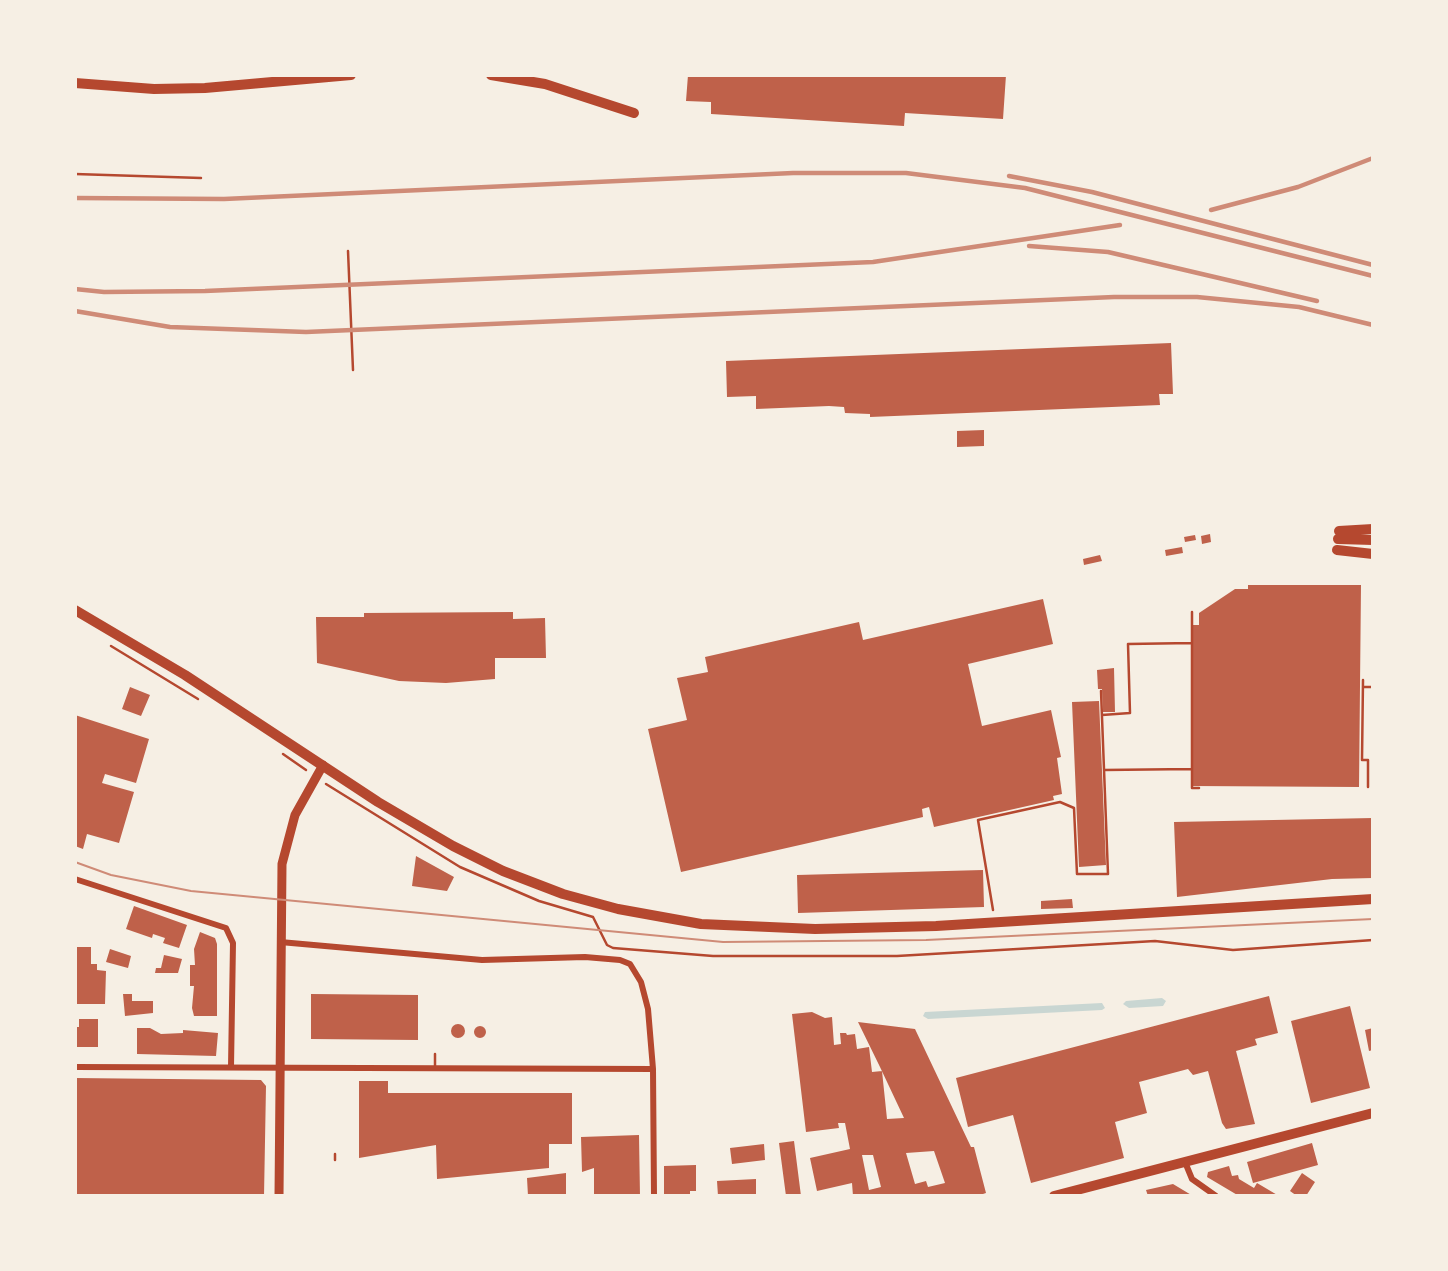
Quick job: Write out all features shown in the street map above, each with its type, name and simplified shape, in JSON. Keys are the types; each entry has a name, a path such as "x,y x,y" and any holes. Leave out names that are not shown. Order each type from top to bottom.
{"highway":[{"path":"75,83 154,89 205,88 351,75"},
{"path":"491,75 545,84 634,113"},
{"path":"1338,540 1373,529"},
{"path":"1338,540 1373,540"},
{"path":"1338,540 1373,554"}],"main road":[{"path":"75,610 417,826 503,871 585,900 701,924 816,929 936,926 1373,899"},
{"path":"279,1196 282,864 288,832 323,765"},
{"path":"1054,1196 1373,1113"}],"street":[{"path":"75,879 226,928 233,943 231,1067"},
{"path":"280,942 482,960 585,957 620,960 637,971 648,1009 653,1069 654,1196"},
{"path":"75,1067 653,1069"},
{"path":"1185,1162 1192,1179 1216,1196"}],"lane":[{"path":"435,1054 435,1068"}],"path":[{"path":"75,174 201,178"},
{"path":"348,251 353,370"},
{"path":"1192,612 1192,788 1199,788"},
{"path":"104,642 205,703"},
{"path":"1102,715 1130,713 1128,645 1192,643"},
{"path":"1363,680 1362,760 1368,760 1368,787"},
{"path":"1363,687 1373,687"},
{"path":"993,912 978,820 1060,802 1074,808 1077,874 1108,874 1101,691"},
{"path":"279,752 294,763"},
{"path":"1104,770 1192,768"},
{"path":"1105,805 1112,804"},
{"path":"599,926 607,945 613,948 745,957 897,956 1155,941 1188,942 1233,950 1373,940"},
{"path":"335,1154 335,1160"}],"shaded area":[{"path":"1162,998 1166,1001 1163,1006 1129,1008 1123,1004 1126,1001"},
{"path":"1102,1003 1105,1008 1102,1010 928,1019 923,1016 925,1012"}],"building":[{"path":"688,75 1006,75 1003,119 905,113 904,126 711,114 711,102 686,101"},
{"path":"1171,343 1173,394 1159,394 1160,405 870,417 870,414 845,413 844,407 756,409 756,396 727,397 726,361"},
{"path":"984,430 984,446 957,447 957,431"},
{"path":"1210,534 1211,542 1202,544 1201,536"},
{"path":"1195,535 1196,540 1185,542 1184,537"},
{"path":"1182,547 1183,553 1166,556 1165,550"},
{"path":"1100,555 1102,561 1084,565 1083,559"},
{"path":"1248,585 1361,585 1359,787 1193,786 1193,625 1199,625 1199,613 1235,589 1248,589"},
{"path":"1043,599 1053,644 968,664 982,726 1051,710 1061,757 1057,758 1062,794 1053,796 1054,800 934,827 929,807 922,809 923,817 681,872 648,729 687,720 677,678 708,672 705,657 859,622 863,640"},
{"path":"513,612 513,619 545,618 546,658 495,658 495,679 446,683 399,681 317,663 316,617 364,617 364,613"},
{"path":"1114,668 1115,712 1103,712 1102,689 1098,689 1097,670"},
{"path":"130,687 150,695 141,716 122,709"},
{"path":"1099,701 1106,865 1079,867 1072,702"},
{"path":"75,715 149,739 136,783 105,774 102,783 134,792 119,843 87,834 83,849 75,846"},
{"path":"1373,818 1373,878 1332,879 1177,897 1174,822"},
{"path":"416,856 454,877 447,891 412,886"},
{"path":"983,870 984,907 798,913 797,875"},
{"path":"1072,899 1073,908 1041,909 1041,901"},
{"path":"134,906 187,925 179,948 163,943 165,938 153,934 152,938 126,929"},
{"path":"200,932 215,938 217,944 217,1016 194,1016 192,1008 194,986 190,986 190,965 195,965 194,949"},
{"path":"75,947 91,947 91,964 97,964 97,970 106,971 105,1004 75,1004"},
{"path":"110,949 131,956 128,968 106,962"},
{"path":"164,955 182,959 178,973 155,973 156,968 161,968"},
{"path":"123,994 132,994 132,1001 153,1001 153,1013 125,1016"},
{"path":"311,994 418,995 418,1040 311,1039"},
{"path":"1269,996 1278,1033 1255,1039 1257,1045 1236,1051 1255,1124 1226,1129 1208,1071 1193,1075 1188,1069 1139,1082 1147,1113 1115,1122 1124,1158 1031,1183 1013,1115 968,1127 956,1078"},
{"path":"1350,1006 1370,1088 1311,1103 1291,1021"},
{"path":"812,1012 825,1018 832,1017 834,1045 841,1044 840,1033 855,1034 857,1049 869,1047 872,1072 882,1071 858,1022 915,1029 971,1147 974,1147 986,1193 977,1196 853,1196 852,1183 817,1191 810,1158 850,1149 845,1123 838,1123 839,1128 806,1132 792,1014","holes":["882,1071 904,1118 887,1119","934,1151 945,1183 928,1187 926,1181 915,1184 906,1153","862,1155 873,1155 881,1187 869,1190"]},
{"path":"79,1019 98,1019 98,1047 75,1047 75,1027 79,1027"},
{"path":"458,1024 463,1026 463,1036 458,1038 453,1036 451,1031 453,1026"},
{"path":"475,1027 485,1027 485,1037 475,1037"},
{"path":"137,1028 150,1028 161,1034 183,1033 183,1030 218,1033 216,1056 137,1054"},
{"path":"1373,1028 1373,1050 1369,1051 1365,1030"},
{"path":"75,1078 261,1080 266,1086 264,1196 75,1196"},
{"path":"359,1081 388,1081 388,1093 572,1093 572,1144 549,1144 549,1168 437,1179 436,1145 359,1158"},
{"path":"639,1135 640,1196 594,1196 594,1168 582,1172 581,1137"},
{"path":"794,1141 801,1196 786,1196 779,1143"},
{"path":"1312,1143 1318,1165 1253,1183 1247,1162"},
{"path":"764,1144 765,1160 732,1164 730,1148"},
{"path":"696,1165 696,1191 690,1191 690,1196 664,1196 664,1166"},
{"path":"1229,1166 1232,1176 1238,1175 1239,1179 1254,1188 1257,1183 1279,1196 1239,1196 1207,1177 1208,1172"},
{"path":"566,1173 566,1196 528,1196 527,1178"},
{"path":"1302,1173 1315,1182 1306,1196 1297,1196 1290,1191"},
{"path":"756,1179 756,1196 718,1196 717,1181"},
{"path":"1173,1184 1193,1196 1148,1196 1146,1190"}],"tram line":[{"path":"75,862 111,875 191,891 723,942 926,940 1373,919"}],"railway":[{"path":"1211,210 1298,187 1373,158"},
{"path":"75,198 224,199 793,173 906,173 1025,188 1373,276"},
{"path":"1009,176 1092,192 1373,265"},
{"path":"75,289 104,292 205,291 873,262 1120,225"},
{"path":"1029,246 1108,252 1317,301"},
{"path":"75,311 170,327 306,332 1114,297 1197,297 1299,307 1373,325"}]}
